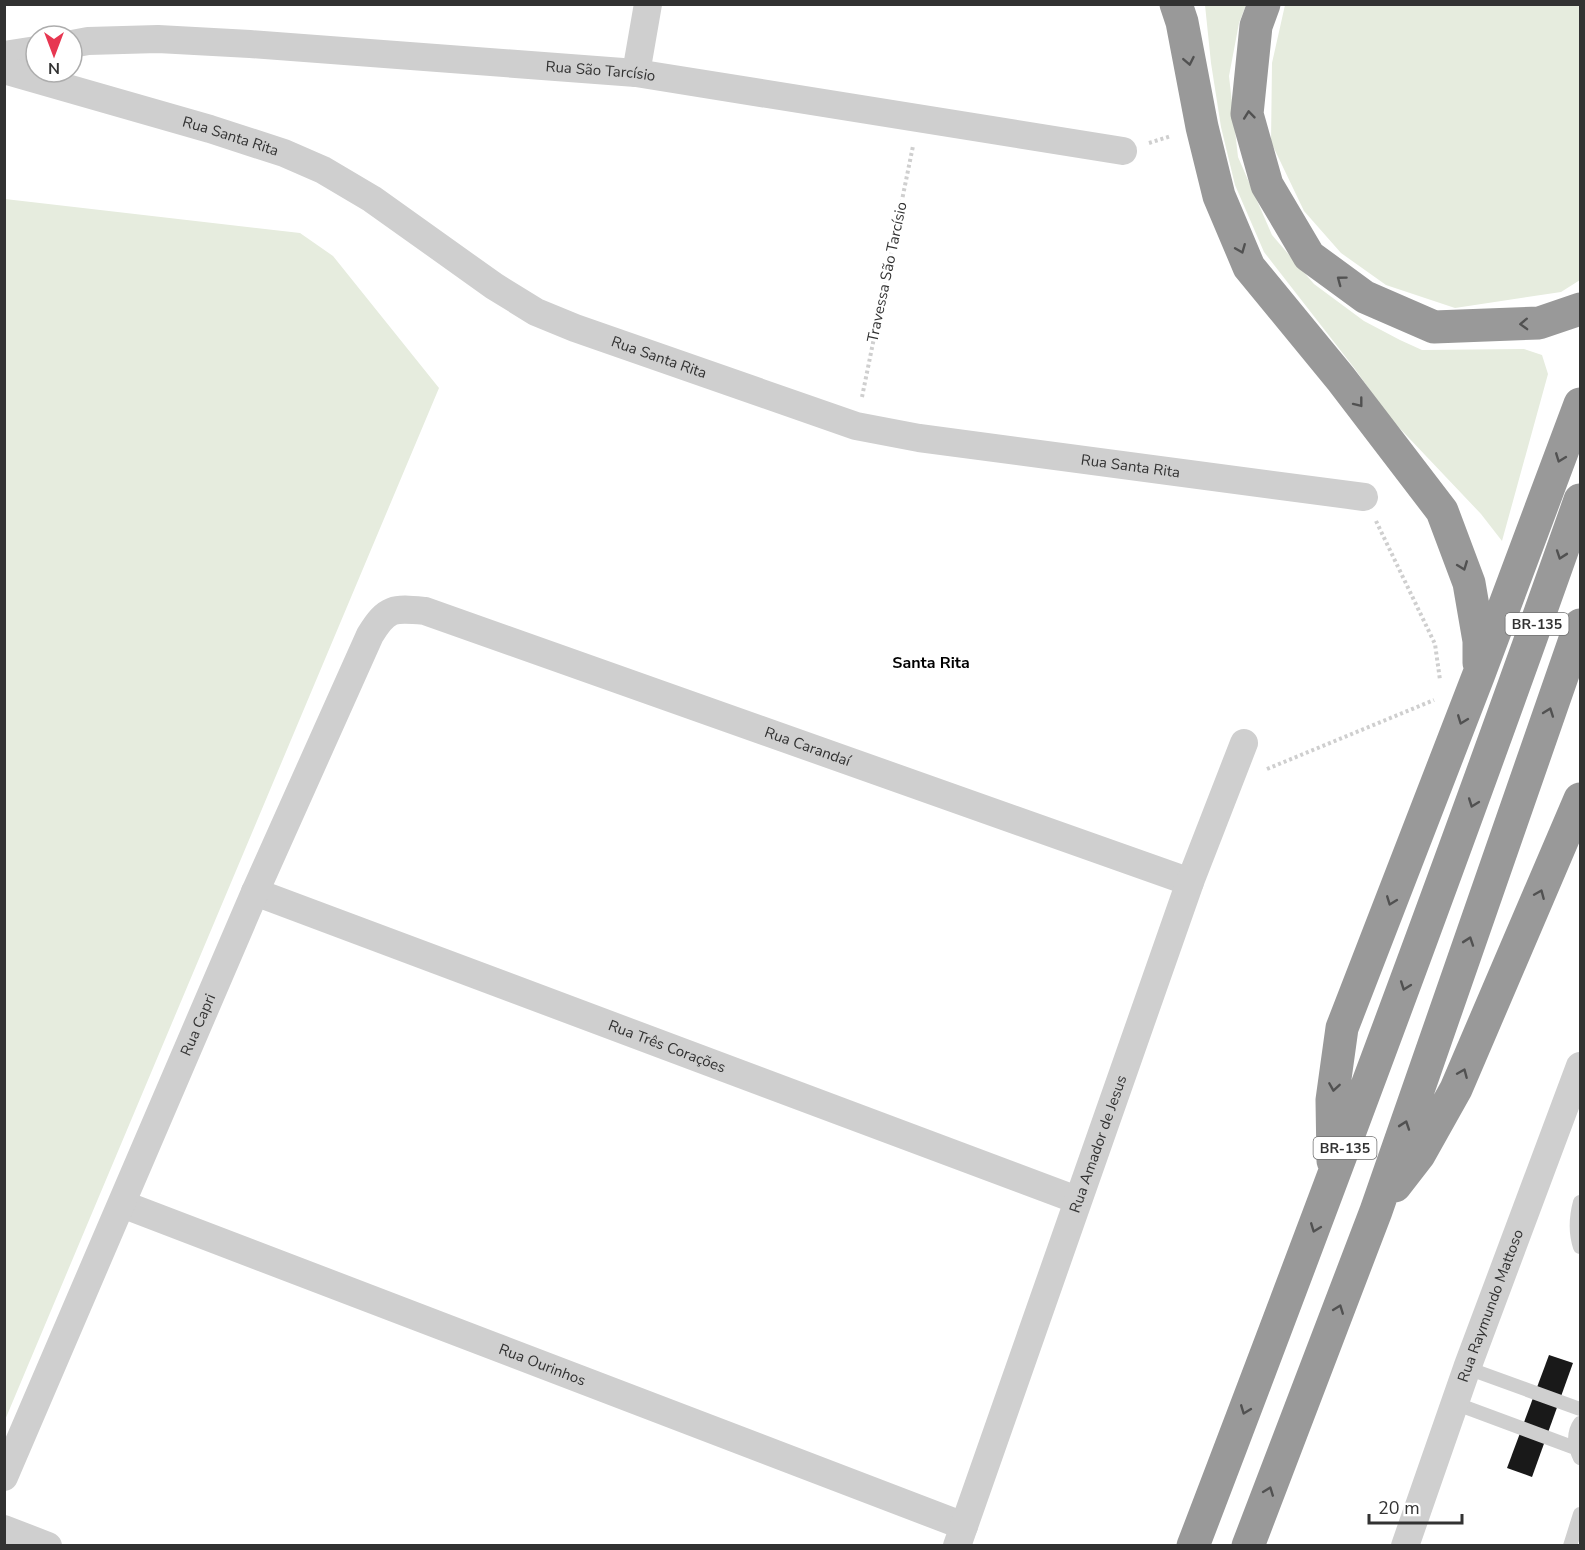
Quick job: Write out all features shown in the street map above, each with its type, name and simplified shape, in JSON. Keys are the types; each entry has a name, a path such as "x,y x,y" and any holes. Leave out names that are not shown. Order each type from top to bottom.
{"highway":[{"path":"1176,4 1182,22 1219,196 1249,267 1341,379 1442,511 1469,583 1479,641 1479,674"},
{"path":"1264,4 1256,26 1247,114 1267,185 1309,255 1365,297 1434,327 1539,323 1581,309"},
{"path":"1334,1179 1332,1100 1342,1028 1581,404"},
{"name":"BR-135","path":"1193,1545 1334,1179 1493,748 1581,500"},
{"name":"BR-135","path":"1248,1545 1376,1211 1581,625"},
{"path":"1376,1211 1419,1155 1456,1089 1581,799"}],"street":[{"path":"636,73 648,4"},
{"name":"Rua São Tarcísio","path":"84,42 169,40 262,45 636,73 1123,151"},
{"path":"4,55 24,52"},
{"name":"Rua Santa Rita","path":"4,70 210,129 284,153 323,170 372,199 494,286 536,312 575,328 856,426 919,438 1364,497"},
{"name":"Rua Capri","path":"4,1477 255,892 370,635 378,621 389,611 403,609 425,611"},
{"name":"Rua Carandaí","path":"425,611 1190,882"},
{"name":"Rua Amador de Jesus","path":"960,1536 1190,882 1244,743"},
{"name":"Rua Três Corações","path":"255,892 1077,1200"},
{"name":"Rua Raymundo Mattoso","path":"1405,1545 1454,1403 1581,1066"},
{"name":"Rua Ourinhos","path":"122,1204 960,1536"},
{"path":"4,1529 48,1545"}],"lane":[{"path":"1581,1202 1577,1214 1576,1234 1581,1247"},
{"path":"1467,1368 1581,1409"},
{"path":"1454,1403 1578,1453 1577,1428 1581,1424"},
{"path":"1570,1545 1581,1514"}],"path":[{"name":"Travessa São Tarcísio","path":"856,426 919,119"},
{"path":"1123,151 1203,127"},
{"path":"1364,497 1435,644 1441,686"},
{"path":"1227,785 1443,696"}],"shaded area":[{"path":"1205,5 1246,5 1239,23 1229,76 1238,157 1272,235 1314,284 1364,321 1422,350 1524,349 1542,355 1548,374 1502,541 1481,514 1389,417 1355,369 1264,252 1235,185 1221,127"},
{"path":"1285,5 1580,5 1580,280 1561,292 1455,308 1386,285 1341,253 1304,211 1271,142 1272,63"},
{"path":"5,199 300,233 333,256 439,388 5,1420"}],"building":[{"path":"1549,1355 1573,1363 1532,1477 1507,1468"}],"district":[{"name":"Santa Rita","path":"931,663"}]}
